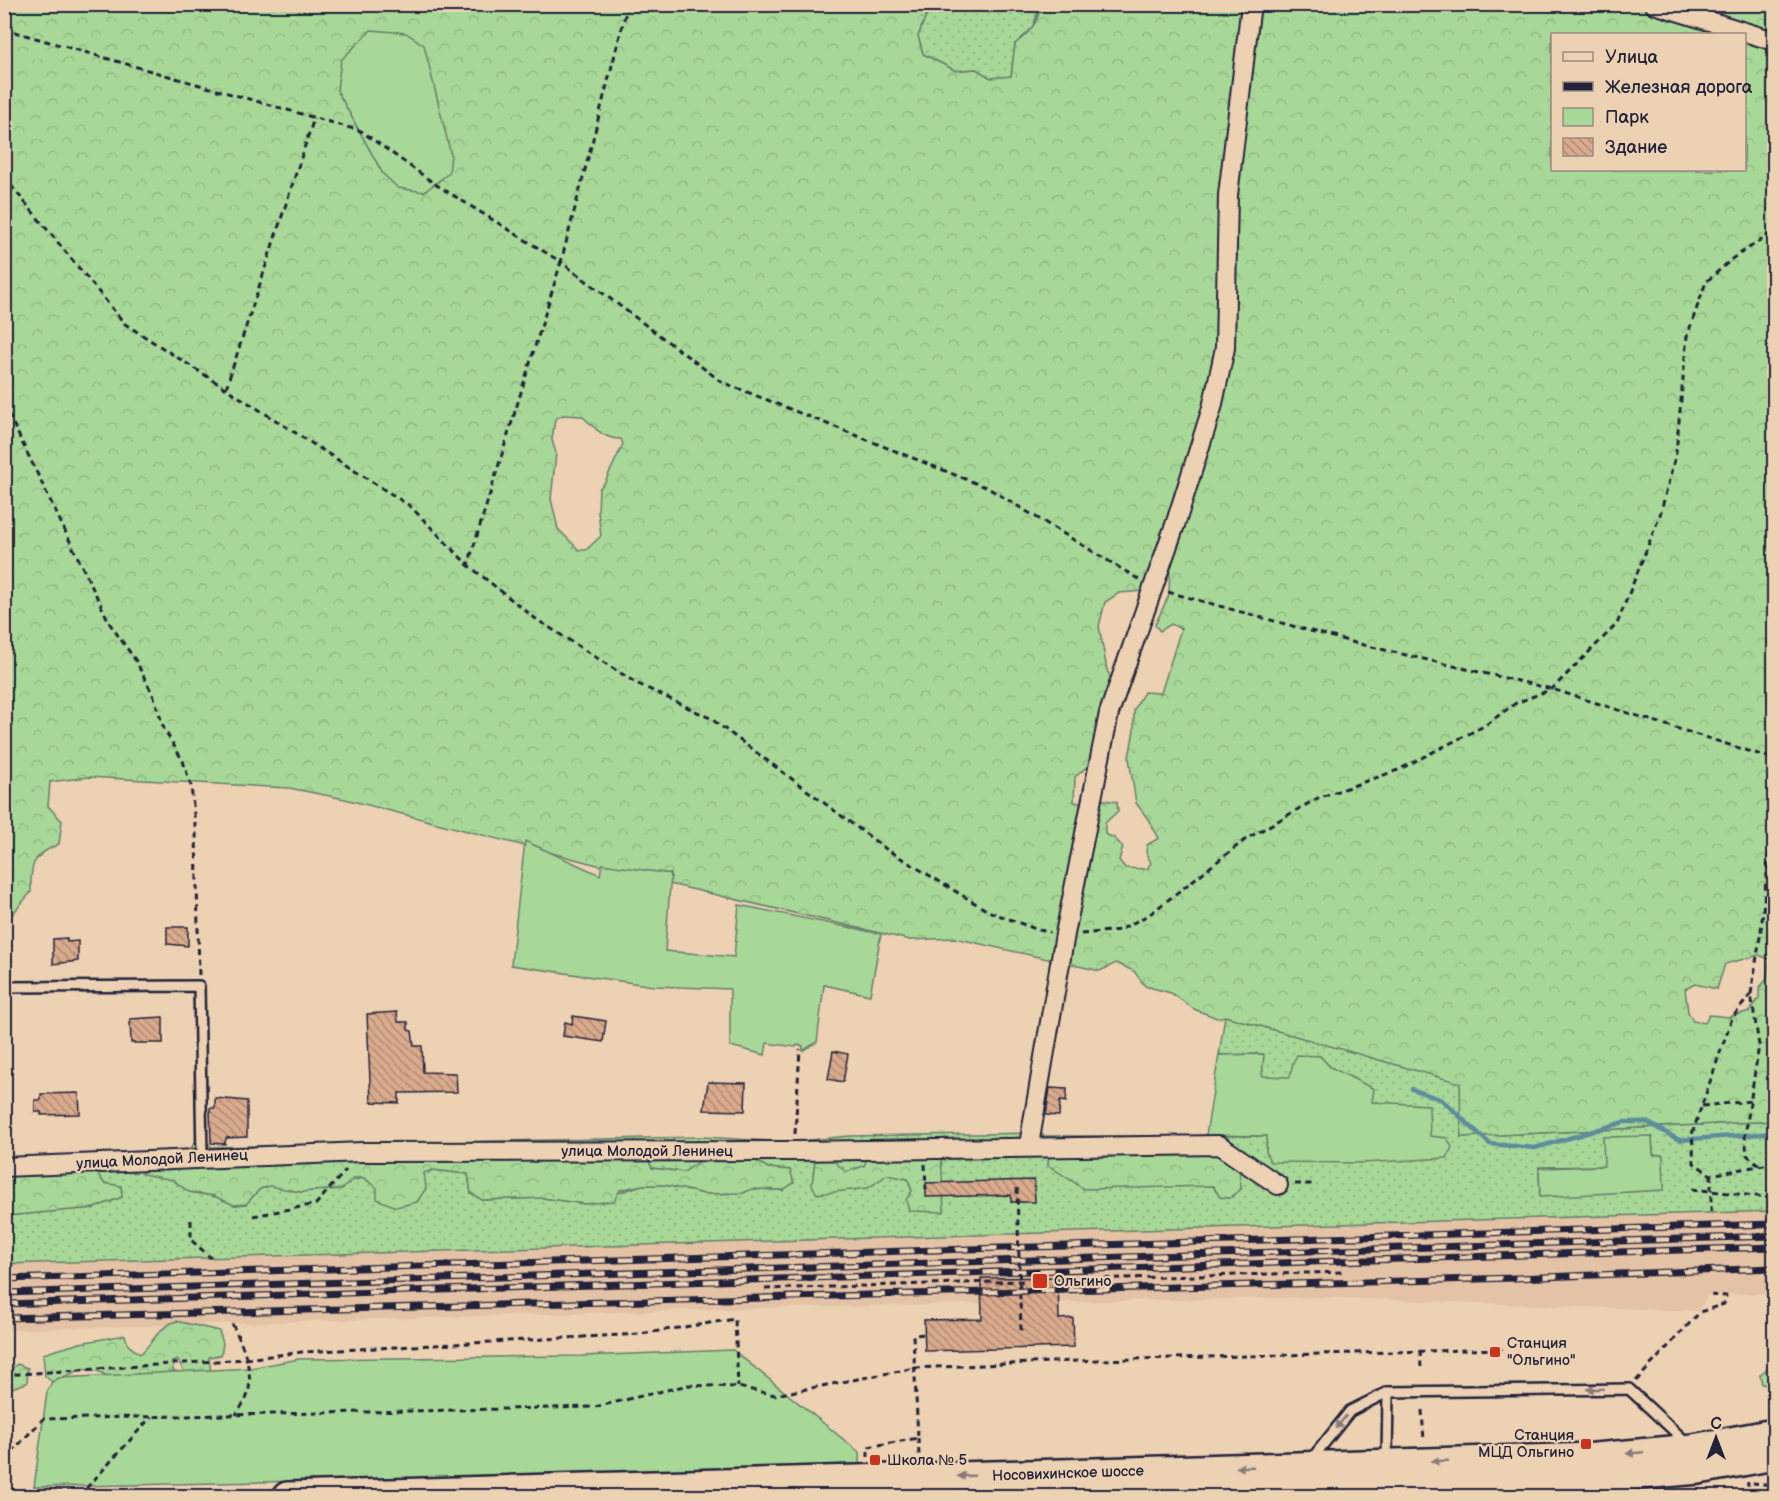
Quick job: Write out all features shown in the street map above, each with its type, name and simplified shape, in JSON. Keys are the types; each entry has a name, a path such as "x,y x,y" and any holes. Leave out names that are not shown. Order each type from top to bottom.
{"main road":[{"name":"Носовихинское шоссе","path":"1004,1497 1388,1474 1595,1457 1693,1448 1774,1433"},
{"name":"Носовихинское шоссе","path":"287,1497 1306,1465 1388,1474 1597,1479 1699,1470 1774,1456"}],"street":[{"path":"1029,1146 1065,934 1109,713 1154,588 1212,408 1225,348 1228,195 1251,4"},
{"path":"1654,4 1774,41"},
{"name":"улица Молодой Ленинец","path":"4,1167 362,1152 794,1151 1219,1145 1278,1185"}],"lane":[{"path":"4,987 199,986 202,1157"},
{"path":"1306,1465 1350,1411 1388,1392 1629,1389 1693,1448"},
{"path":"1388,1392 1388,1474"}],"path":[{"path":"468,565 561,262 628,4"},
{"path":"1752,4 1774,15"},
{"path":"4,29 361,131 435,184 561,262 722,382 988,488 1154,588 1354,644 1552,688 1774,759"},
{"path":"226,388 314,117"},
{"path":"4,177 125,324 410,506 468,565 536,619 636,683 710,718 896,855 988,911 1038,930 1065,934 1120,930 1150,914 1246,839 1318,798 1398,771 1484,726 1516,703 1552,688 1617,624 1657,525 1676,453 1687,336 1706,282 1732,258 1774,232"},
{"path":"4,405 110,624 136,661 164,729 183,761 190,786 196,834 199,986"},
{"path":"1759,1165 1747,1155 1745,1136 1759,1045 1751,994 1761,931 1774,801"},
{"path":"1751,994 1732,1018 1692,1134 1694,1163 1712,1175 1774,1163"},
{"path":"794,1151 800,1049"},
{"path":"1702,1106 1751,1101"},
{"path":"925,1148 926,1190"},
{"path":"253,1216 316,1204 362,1152"},
{"path":"1711,1212 1712,1175"},
{"path":"1278,1185 1315,1184"},
{"path":"1017,1188 1021,1332"},
{"path":"1692,1189 1774,1198"},
{"path":"190,1220 191,1240 211,1258"},
{"path":"1052,1280 1346,1272"},
{"path":"765,1289 1026,1281"},
{"path":"1629,1389 1700,1312 1725,1304 1726,1296 1708,1295"},
{"path":"4,1374 246,1359 302,1352 640,1334 735,1319 738,1387"},
{"path":"232,1324 240,1338 246,1359 248,1393 236,1415"},
{"path":"919,1464 914,1335 925,1334"},
{"path":"4,1460 43,1419 595,1407 688,1385 738,1387 775,1395 915,1368 1111,1359 1503,1349"},
{"path":"1420,1351 1421,1367"},
{"path":"1422,1410 1424,1452"},
{"path":"4,1491 83,1492 151,1417"},
{"path":"868,1465 868,1447 918,1438"},
{"path":"1747,1497 1748,1482 1774,1485"}],"shaded area":[{"path":"1774,1211 1774,1293 1708,1295 1698,1311 1317,1297 718,1309 5,1330 4,1264"}],"green space":[{"path":"1038,4 1039,10 1030,33 1015,44 1011,77 991,78 976,69 956,71 923,54 918,36 930,5"},
{"path":"1635,4 1731,33 1551,33 1551,171 1746,171 1746,38 1774,47 1774,1121 1461,1137 1460,1083 1225,1016 1217,1018 1194,1009 1171,993 1145,986 1134,971 1116,963 1100,971 955,938 910,940 674,885 345,799 289,788 88,777 50,782 48,806 62,821 59,844 43,852 34,862 31,892 5,923 5,5 930,5 918,36 923,54 956,71 976,69 991,78 1011,76 1015,44 1036,22 1038,5","holes":["337,90 424,192 383,174","563,415 582,416 600,432 609,437 621,439 623,444 605,482 599,489 598,512 601,536 586,550 579,550 558,529 551,499 556,453 552,440 555,419","1159,564 1170,568 1169,595 1155,625 1160,631 1171,624 1181,629 1161,693 1144,692 1134,710 1134,730 1129,758 1136,803 1159,838 1147,845 1146,853 1151,863 1147,869 1125,868 1119,860 1123,847 1114,838 1105,834 1105,823 1118,811 1117,802 1087,797 1081,803 1074,802 1075,777 1089,765 1112,681 1107,670 1099,626 1105,602 1119,593 1143,591","1759,955 1769,959 1767,979 1759,988 1759,998 1750,1011 1729,1017 1709,1015 1705,1023 1693,1021 1688,1012 1685,989 1695,984 1717,989 1725,964"]},
{"path":"1686,5 1774,5 1774,31"},
{"path":"371,30 406,33 424,45 451,155 449,173 424,192 398,188 383,174 337,90 341,60"},
{"path":"525,841 600,875 602,864 671,874 665,951 734,957 739,905 881,934 870,995 824,985 817,1042 803,1051 803,1046 767,1043 765,1055 730,1046 730,989 654,986 511,965"},
{"path":"1225,1016 1461,1083 1461,1137 1774,1121 1774,1211 5,1264 5,1216 94,1208 122,1197 104,1183 96,1172 144,1152 190,1150 195,1142 207,1142 211,1147 703,1137 790,1142 849,1136 1038,1133 1045,1136 1267,1136 1266,1152 1430,1137 1372,1102 1373,1089 1330,1067 1320,1056 1293,1063 1291,1077 1284,1079 1261,1076 1263,1054 1219,1055","holes":["1652,1137 1653,1155 1663,1155 1540,1197 1539,1167 1604,1166","941,1152 912,1191 908,1179 887,1174 868,1188 846,1172 864,1166","645,1153 652,1168 684,1172 711,1154 748,1156 768,1168 790,1170 783,1190 752,1189 743,1193 704,1194 665,1185 642,1185 585,1204 543,1198 482,1200 471,1193 468,1174 433,1170 377,1188 364,1178 300,1192 271,1185 260,1189 246,1204 235,1205 214,1196 189,1192 173,1180","1213,1186 1241,1189 1229,1198 1220,1197"]},
{"path":"1264,1054 1262,1076 1290,1077 1297,1055 1320,1056 1330,1067 1374,1089 1372,1102 1429,1105 1430,1136 1447,1138 1452,1147 1447,1158 1362,1163 1270,1162 1266,1152 1267,1136 1206,1135 1219,1055"},
{"path":"1652,1136 1653,1155 1663,1155 1664,1190 1540,1197 1539,1168 1604,1166 1603,1137"},
{"path":"1049,1150 1222,1150 1238,1158 1241,1189 1230,1198 1220,1197 1213,1186 1084,1189 1048,1165"},
{"path":"941,1152 944,1212 909,1211 906,1200 912,1191 908,1179 887,1175 868,1188 817,1194 812,1185 815,1160 830,1158 846,1172 864,1166 869,1154"},
{"path":"645,1153 652,1168 684,1172 711,1154 748,1156 768,1168 790,1170 794,1183 783,1190 752,1189 743,1193 704,1194 665,1185 642,1185 620,1190 614,1201 585,1204 543,1198 482,1200 471,1193 468,1174 433,1170 424,1173 426,1188 417,1202 396,1207 377,1199 377,1188 364,1178 355,1178 342,1189 300,1192 270,1186 260,1189 246,1204 234,1205 214,1196 189,1192 173,1180 142,1174 145,1166"},
{"path":"96,1172 104,1183 121,1186 122,1197 94,1208 5,1216 5,1174"},
{"path":"176,1321 219,1331 223,1343 221,1355 209,1357 211,1373 190,1383 178,1360 172,1362 174,1376 116,1381 98,1371 82,1369 52,1382 45,1376 43,1354 80,1343 125,1335 128,1345 140,1354 160,1331"},
{"path":"733,1350 859,1452 859,1469 34,1487 47,1392 52,1382 59,1378 251,1368 299,1359 582,1356"},
{"path":"1774,1362 1774,1386 1762,1384 1760,1375"},
{"path":"17,1364 28,1368 27,1383 5,1390 5,1372 10,1371"}],"building":[{"path":"167,927 188,927 188,946 167,944"},
{"path":"67,938 67,942 78,941 78,961 53,964 53,939"},
{"path":"397,1012 398,1022 408,1022 408,1030 412,1031 414,1046 422,1046 423,1072 456,1073 457,1092 399,1093 399,1103 371,1102 367,1014"},
{"path":"573,1016 606,1021 603,1042 563,1036 565,1022 572,1024"},
{"path":"163,1017 163,1043 131,1043 130,1019"},
{"path":"833,1051 848,1054 843,1082 828,1079"},
{"path":"708,1082 746,1083 745,1111 704,1110"},
{"path":"1050,1088 1067,1089 1066,1102 1060,1101 1059,1116 1046,1115"},
{"path":"79,1093 80,1114 41,1115 41,1112 35,1112 35,1100 41,1100 41,1094"},
{"path":"215,1098 247,1101 247,1137 226,1138 225,1144 211,1143 210,1108 215,1108"},
{"path":"1034,1180 1035,1202 1011,1202 1011,1195 926,1197 926,1183"},
{"path":"1058,1277 1059,1319 1073,1318 1074,1347 925,1351 924,1320 982,1319 981,1278"}],"waterway":[{"path":"1412,1089 1442,1100 1490,1144 1535,1148 1624,1122 1647,1122 1679,1140 1774,1133"}],"railway":[{"path":"4,1279 1774,1224"},
{"path":"4,1293 1774,1236"},
{"path":"4,1304 1774,1247"},
{"path":"4,1318 1515,1278 1774,1268"},
{"path":"1764,1496 1774,1486"}],"place":[{"name":"Ольгино","path":"1040,1281"},
{"name":"Станция \"Ольгино\"","path":"1495,1352"},
{"name":"Станция МЦД Ольгино","path":"1586,1444"},
{"name":"Школа № 5","path":"875,1460"}]}
